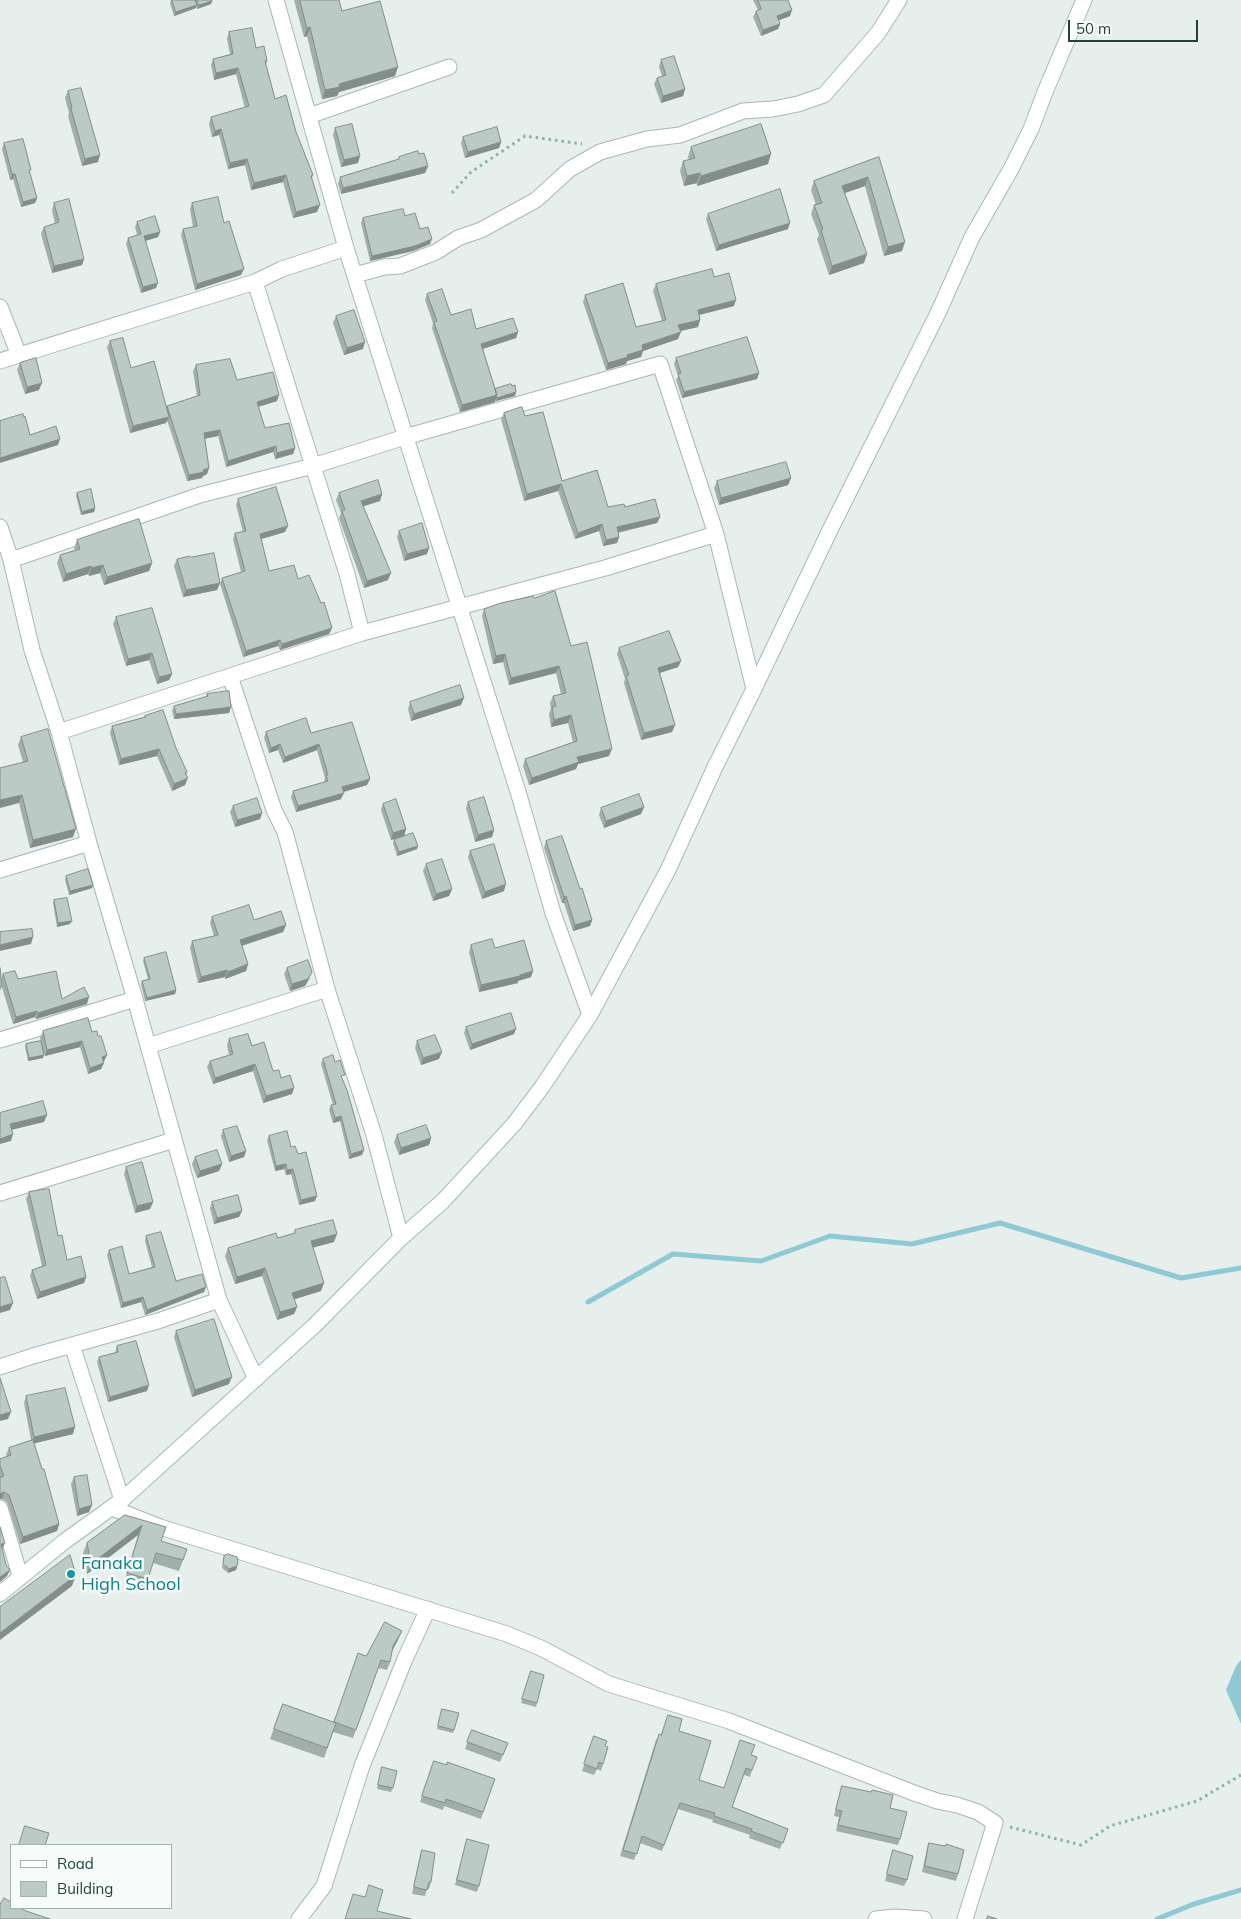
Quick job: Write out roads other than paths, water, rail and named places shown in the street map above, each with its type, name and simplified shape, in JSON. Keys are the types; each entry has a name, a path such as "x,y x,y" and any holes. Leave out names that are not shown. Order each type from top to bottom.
{"street":[{"path":"276,0 346,248 520,795 554,913 590,1015"},
{"path":"355,275 384,267 400,266 436,252 458,238 481,230 536,200 570,169 600,152 647,139 680,135 743,110 773,109 798,104 824,95 878,32 899,0"},
{"path":"0,1594 65,1541 117,1504 314,1325 401,1238 443,1201 514,1124 542,1087 590,1015 668,870 715,767 938,313 972,237 1032,129 1045,92 1084,0"},
{"path":"308,116 449,67"},
{"path":"0,361 255,282 282,269 346,248"},
{"path":"255,282 347,574 362,633"},
{"path":"0,307 19,355"},
{"path":"11,560 200,495 313,466 405,437 660,364 716,534 754,690"},
{"path":"0,527 11,560 32,650 59,732 219,1300 256,1379"},
{"path":"59,732 362,633 605,568 716,534"},
{"path":"230,676 274,810 285,832 328,989 374,1135 401,1238"},
{"path":"0,870 89,843"},
{"path":"148,1046 328,989"},
{"path":"0,1040 135,999"},
{"path":"0,1193 174,1140"},
{"path":"0,1367 158,1321 219,1300"},
{"path":"72,1345 117,1504 160,1527 428,1609 524,1641 609,1684 736,1724 929,1799 958,1805 978,1812 995,1823 965,1919"},
{"path":"0,1508 20,1576"},
{"path":"299,1919 324,1886 366,1758 401,1668 428,1609"},
{"path":"876,1919 895,1917 924,1919"}],"water":[{"path":"1241,1660 1241,1724 1226,1690 1236,1666"}],"waterway":[{"path":"588,1302 673,1254 761,1261 830,1236 912,1244 1000,1223 1181,1278 1241,1268"},
{"path":"1157,1919 1194,1904 1241,1890"}],"place":[{"name":"Fanaka High School","path":"71,1574"}]}
